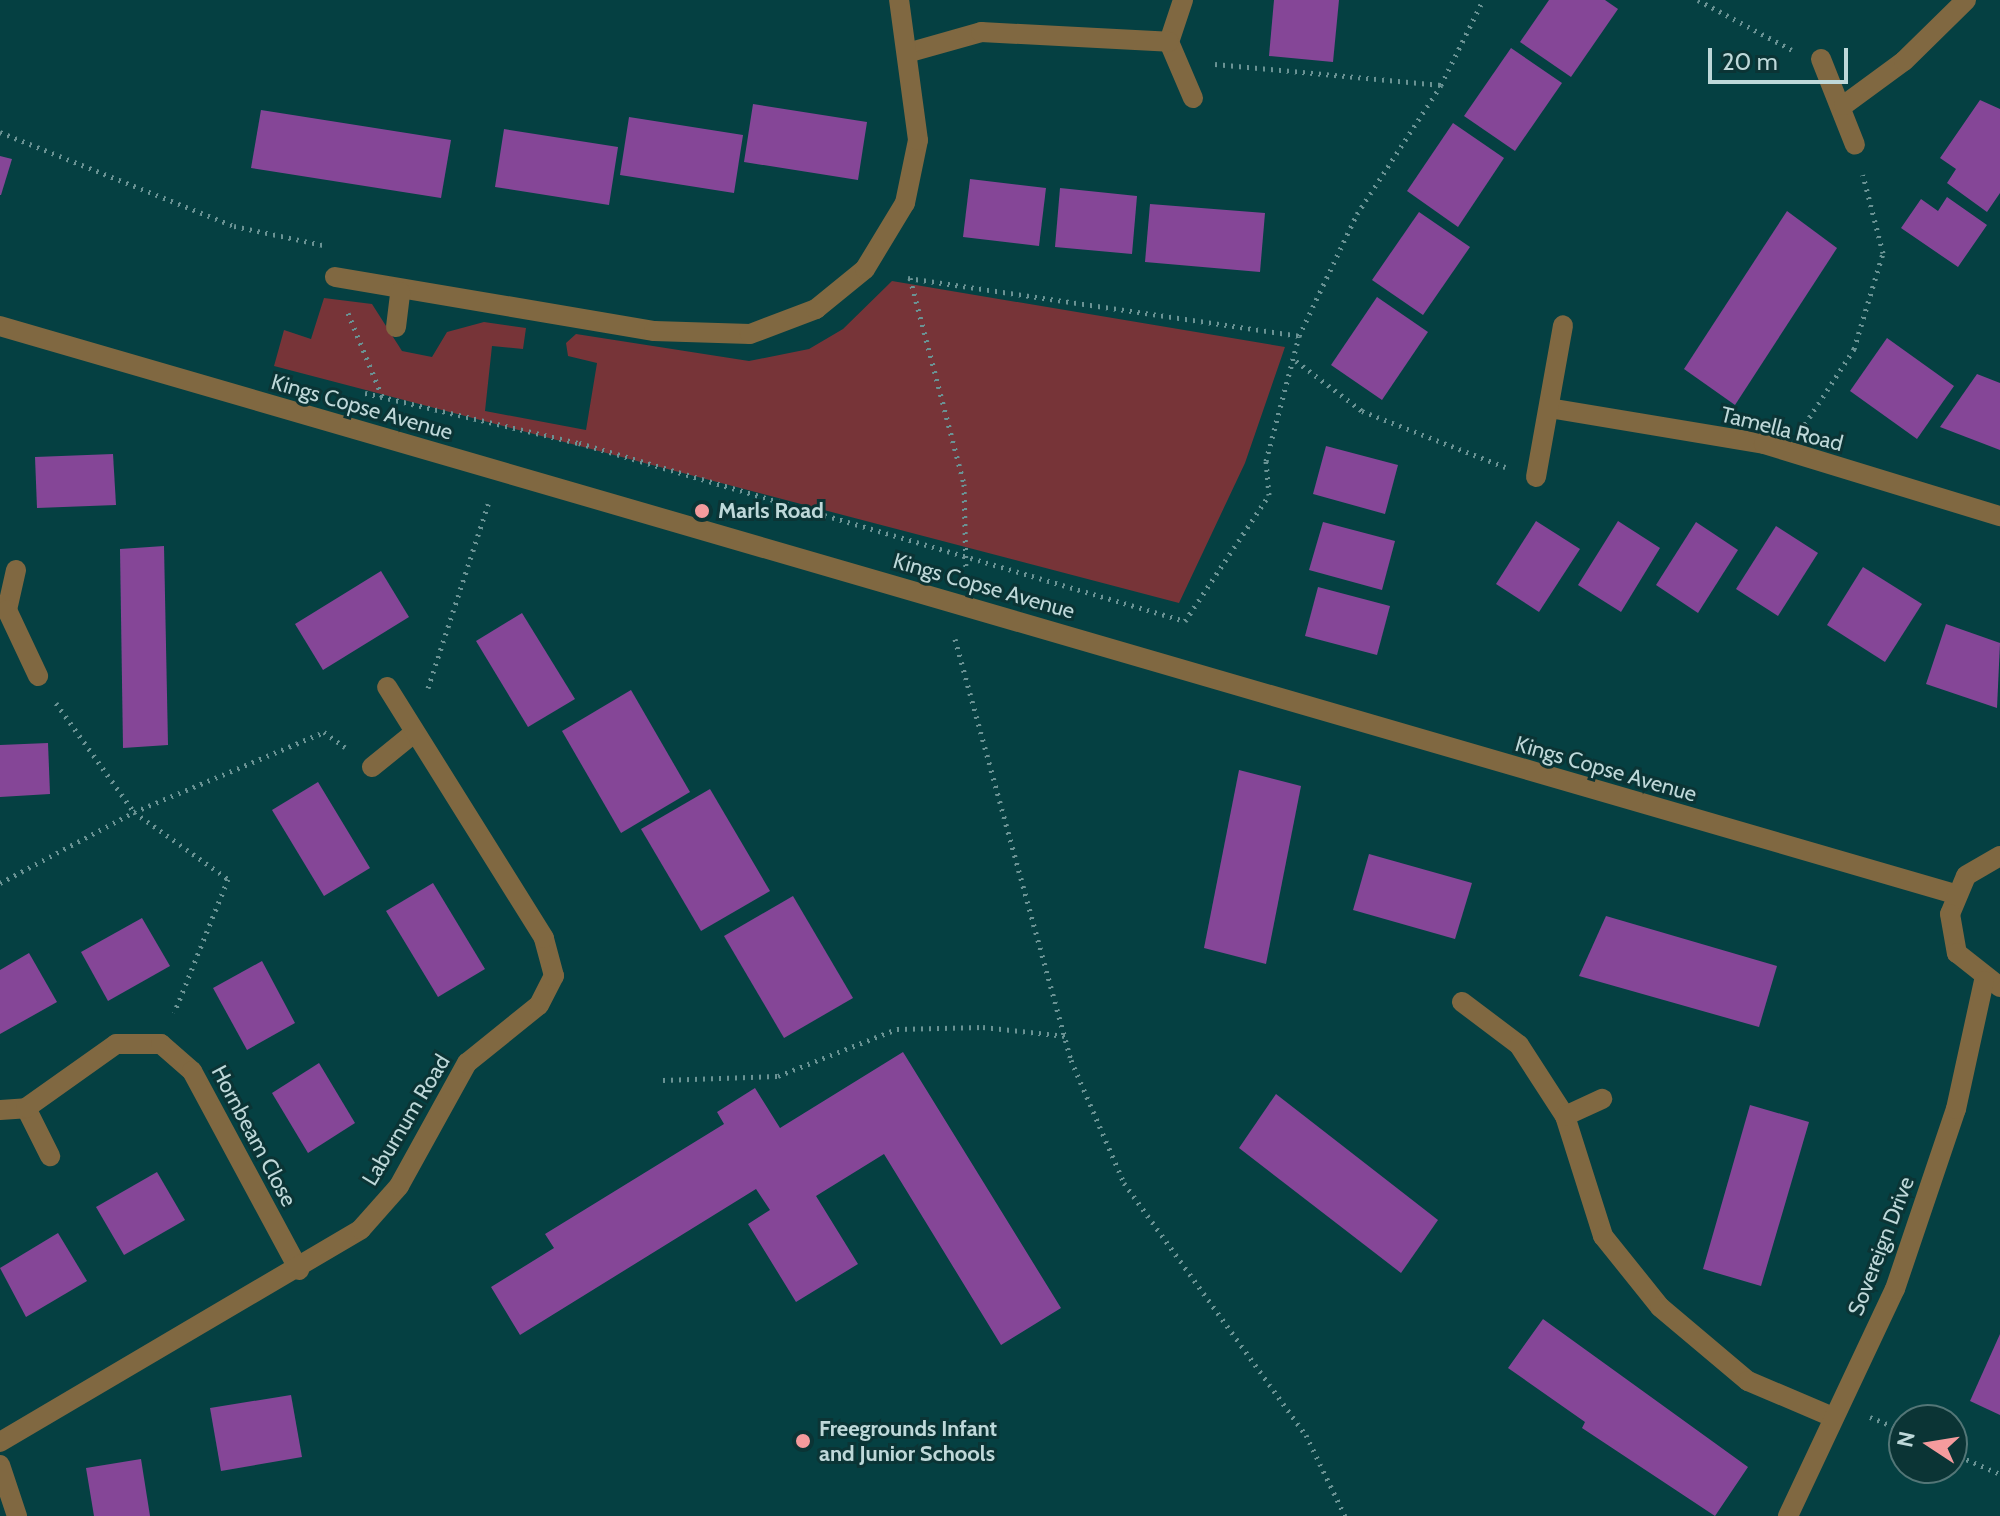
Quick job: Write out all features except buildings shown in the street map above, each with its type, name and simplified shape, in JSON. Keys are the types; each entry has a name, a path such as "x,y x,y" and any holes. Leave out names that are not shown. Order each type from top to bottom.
{"street":[{"path":"335,277 400,292 654,331 750,334 816,309 865,269 905,203 918,140 899,0"},
{"path":"1183,0 1173,51 1193,98"},
{"path":"1844,105 1904,61 1966,0"},
{"path":"907,53 981,32 1173,51"},
{"path":"1821,59 1844,105 1855,145"},
{"path":"396,327 400,292"},
{"path":"1536,477 1563,325"},
{"name":"Kings Copse Avenue","path":"0,326 1955,894"},
{"name":"Tamella Road","path":"1549,408 1786,451 2000,516"},
{"path":"16,570 4,610 38,676"},
{"name":"Laburnum Road","path":"0,1442 299,1270 361,1229 399,1186 467,1063 539,1005 554,976 544,938 387,687"},
{"path":"372,767 414,733"},
{"path":"1992,984 1957,953 1950,934 1955,894 1966,876 2000,856"},
{"name":"Sovereign Drive","path":"1788,1516 1900,1274 1956,1109 1992,984"},
{"path":"1462,1002 1519,1045 1565,1116 1603,1236 1660,1307 1748,1381 1833,1417"},
{"path":"0,1110 26,1108 116,1044 161,1044"},
{"name":"Hornbeam Close","path":"161,1044 192,1071 299,1270"},
{"path":"1565,1116 1602,1099"},
{"path":"26,1108 50,1156"},
{"path":"0,1465 17,1516"}],"path":[{"path":"357,391 579,443 1185,621 1269,495 1266,461 1296,361 1299,336 1357,214 1441,85 1483,0"},
{"path":"1698,0 1763,41 1821,59"},
{"path":"1173,51 1441,85"},
{"path":"0,132 234,226 325,241 335,277 382,397"},
{"path":"1786,451 1854,349 1883,253 1855,145"},
{"path":"1299,336 910,278 950,412 964,484 968,558 954,634 1066,1036 1124,1183 1306,1435 1345,1516"},
{"path":"1296,361 1386,422 1536,477"},
{"path":"414,733 498,472"},
{"path":"38,676 134,812 228,879 161,1044"},
{"path":"0,883 134,812 324,732 372,767"},
{"path":"663,1080 778,1076 897,1029 983,1027 1066,1036"},
{"path":"1968,1460 2000,1474"}],"shaded area":[{"path":"892,281 1285,347 1245,463 1179,603 274,366 284,330 311,339 324,298 372,304 402,351 432,357 447,332 484,322 526,328 523,349 492,346 485,411 586,430 597,363 568,356 566,343 576,334 749,361 809,349 843,329"}],"place":[{"name":"Marls Road","path":"702,511"},
{"name":"Freegrounds Infant and Junior Schools","path":"803,1441"}]}
